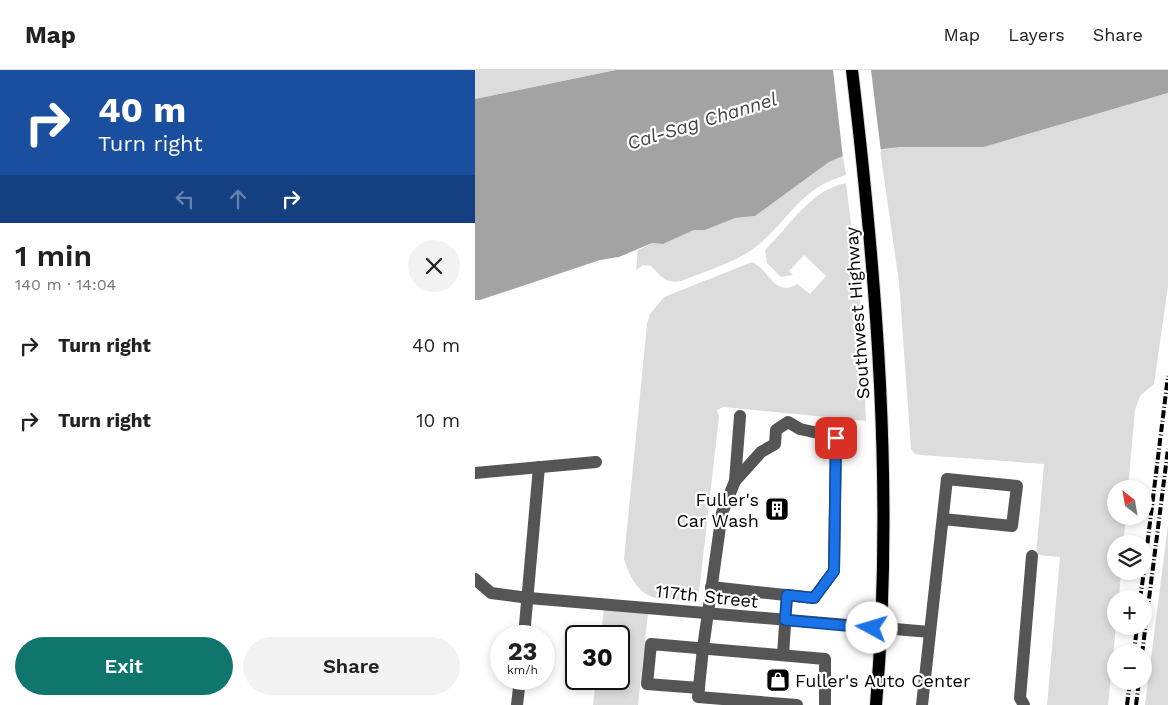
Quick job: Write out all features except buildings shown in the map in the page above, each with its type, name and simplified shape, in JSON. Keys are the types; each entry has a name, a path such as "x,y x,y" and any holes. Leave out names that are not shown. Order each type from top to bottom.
{"main road":[{"name":"Southwest Highway","path":"852,70 866,188 884,440 883,629 876,705"}],"street":[{"path":"740,416 735,480 721,513 703,648 699,697 797,705"},
{"path":"711,587 814,598 834,571 836,438 800,429 788,422 776,430 775,444 761,452 735,480"},
{"path":"475,473 596,462"},
{"path":"525,625 539,467"},
{"path":"922,705 947,479 1017,486 1012,526 943,519"},
{"path":"1024,705 1020,698 1032,556"},
{"name":"117th Street","path":"475,579 491,593 529,598 930,632"},
{"path":"783,655 787,595"},
{"path":"699,688 647,684 651,644 825,659 825,705"},
{"path":"517,705 519,690"}],"shaded area":[{"path":"475,70 616,70 475,99"},
{"path":"1168,93 1168,286 1154,384 1140,396 1135,410 1129,480 1107,480 1107,525 1125,525 1124,535 1107,535 1107,580 1120,580 1120,590 1107,590 1107,635 1115,635 1114,645 1107,645 1107,690 1110,690 1108,705 1047,705 1060,557 1036,555 1044,464 921,455 915,454 911,449 899,282 880,150 901,147 984,147"},
{"path":"843,156 846,175 830,181 806,196 757,246 739,257 676,282 667,280 651,266 643,265 636,270 638,250 652,243 663,244 694,230 705,230 735,218 755,216 829,162"},
{"path":"846,183 860,296 866,421 723,407 717,410 719,417 698,601 661,599 651,596 643,592 636,585 624,559 647,324 650,314 664,297 752,262 763,270 777,285 789,287 797,284 810,294 826,276 804,255 789,271 793,275 781,277 767,263 765,250 811,201 833,187"},
{"path":"1168,525 1168,705 1145,705 1147,690 1152,690 1152,650"},
{"path":"604,608 648,613 638,705 593,705 595,690 630,690 630,625 602,625"}],"water":[{"name":"Cal-Sag Channel","path":"616,70 1168,70 1168,93 984,147 901,147 850,153 829,162 755,216 735,218 705,230 694,230 663,244 652,243 619,257 600,260 480,300 475,300 475,99"}],"pier":[{"path":"833,70 871,70 881,152 843,158"}],"railway":[{"path":"1148,535 1168,376"},
{"path":"1143,645 1168,449"},
{"path":"1141,590 1143,580"},
{"path":"1135,645 1136,635"},
{"path":"1127,705 1129,690"},
{"path":"1136,705 1138,690"}],"place":[{"name":"Fuller's Car Wash","path":"777,509"},
{"name":"Fuller's Auto Center","path":"778,680"}],"route":[{"path":"836,438 834,571 814,598 787,595 785,620 872,628"}]}
